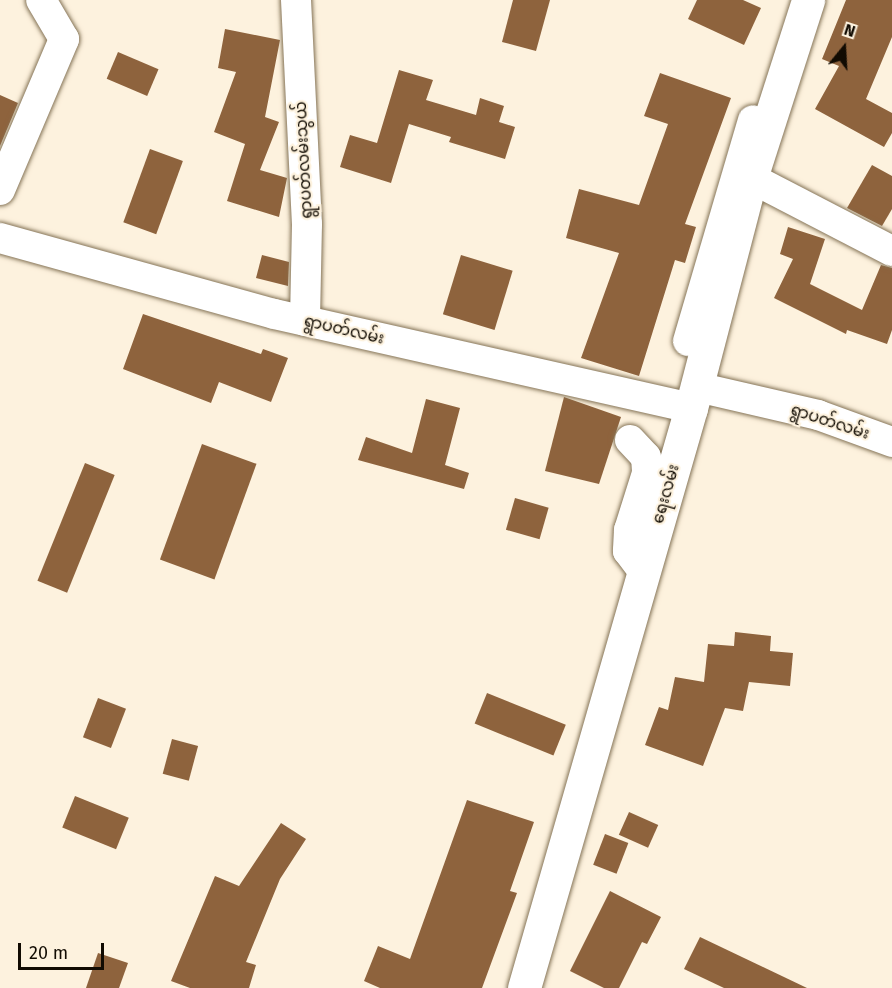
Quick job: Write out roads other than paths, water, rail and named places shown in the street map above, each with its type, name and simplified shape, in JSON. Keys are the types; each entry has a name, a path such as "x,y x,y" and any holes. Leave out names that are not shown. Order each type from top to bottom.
{"street":[{"path":"0,190 63,39 41,0"},
{"name":"ရွာပတ်လမ်းသွယ်","path":"296,0 307,224 305,321"},
{"path":"688,341 736,171 792,4 807,1"},
{"name":"ရေးလမ်း","path":"524,988 694,397 751,178 807,1"},
{"path":"751,178 892,251"},
{"name":"ရွာပတ်လမ်း","path":"0,238 305,321 694,397 818,415 892,442"},
{"path":"630,440 646,457 647,473 629,530 628,551 644,572"}]}
